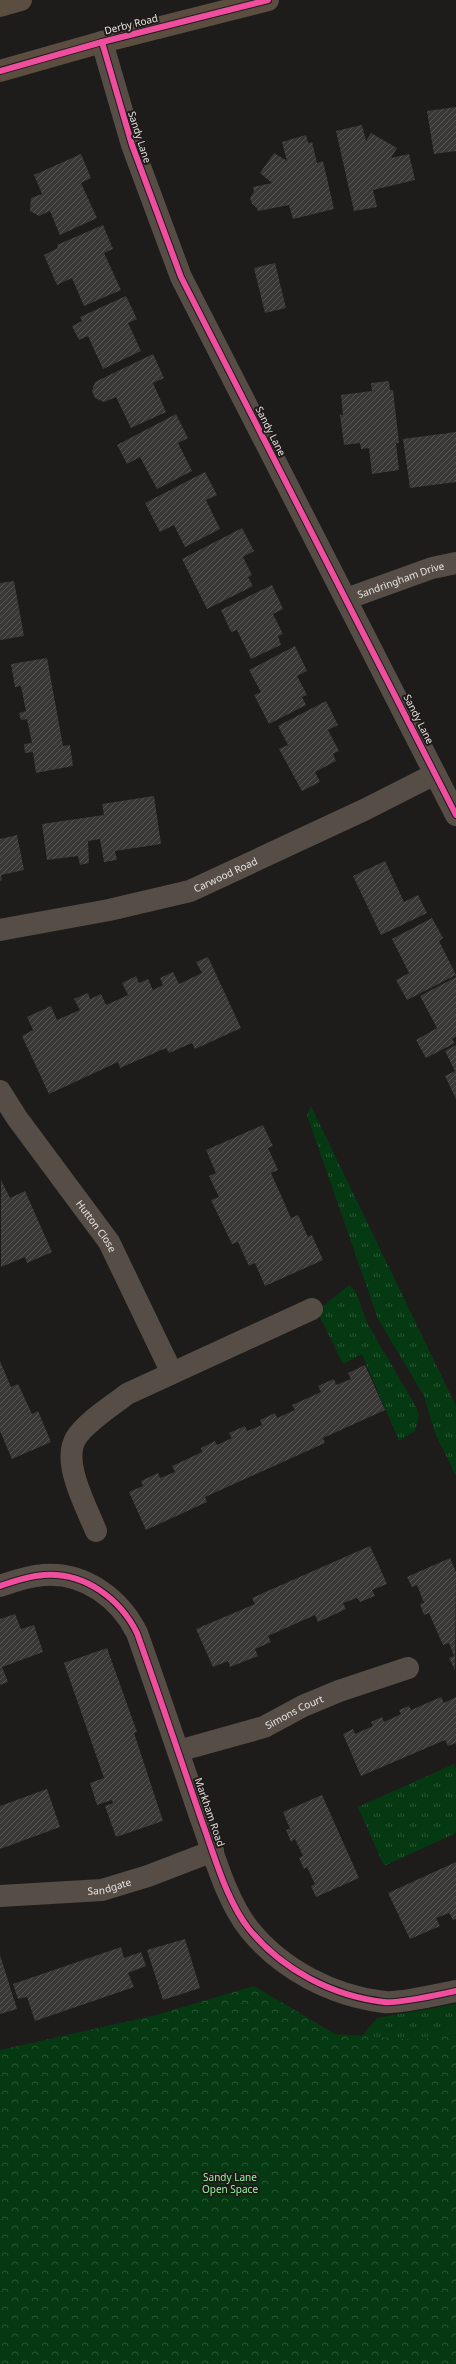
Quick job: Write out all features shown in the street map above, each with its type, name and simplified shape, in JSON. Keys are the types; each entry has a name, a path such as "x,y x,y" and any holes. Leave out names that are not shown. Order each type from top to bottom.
{"highway":[{"path":"0,6 21,0"},
{"name":"Derby Road","path":"0,71 102,42 268,0"}],"street":[{"name":"Sandy Lane","path":"102,42 132,145 181,277 456,815"},
{"name":"Sandringham Drive","path":"346,599 432,568 456,563"},
{"name":"Carwood Road","path":"0,930 109,910 190,891 364,810 435,774"},
{"name":"Hutton Close","path":"0,1090 17,1118 109,1242 172,1373"},
{"path":"96,1531 73,1473 70,1455 76,1438 101,1414 127,1394 312,1309"},
{"name":"Markham Road","path":"0,1586 21,1579 45,1575 74,1578 98,1589 116,1602 129,1618 138,1633 213,1851 235,1908 248,1929 277,1957 318,1984 345,1993 386,2002 456,1991"},
{"name":"Simons Court","path":"178,1751 264,1727 303,1706 339,1691 408,1668"},
{"name":"Sandgate","path":"0,1896 102,1890 148,1876 213,1851"}],"green space":[{"path":"311,1106 456,1406 456,1476 435,1433 424,1396 378,1319 307,1115"},
{"path":"349,1285 356,1292 367,1323 415,1405 419,1415 415,1431 399,1441 362,1354 343,1364 317,1311"},
{"path":"454,1764 456,1769 456,1833 384,1866 358,1807"},
{"name":"Sandy Lane Open Space","path":"254,1986 335,2034 420,2040 456,2032 456,2364 0,2364 0,2050 156,2015"},
{"path":"456,2004 456,2107 332,2071 377,2018"}],"building":[{"path":"456,107 456,151 434,154 427,111"},
{"path":"362,125 366,141 371,133 397,148 391,158 409,154 415,180 373,190 377,207 354,211 336,131"},
{"path":"306,135 308,143 312,142 317,163 323,161 334,209 293,219 289,205 258,211 252,204 250,198 254,192 253,187 272,183 260,173 274,153 287,161 282,142"},
{"path":"81,154 91,178 81,183 97,218 60,235 50,211 39,216 30,211 31,198 42,194 34,175"},
{"path":"103,225 113,249 104,253 121,290 84,306 72,278 57,285 44,255 58,248 57,245"},
{"path":"275,263 286,308 265,313 254,268"},
{"path":"126,296 137,319 128,323 141,351 103,369 88,336 79,340 72,326 82,321 80,317"},
{"path":"153,354 164,378 153,383 166,412 131,428 116,397 104,402 95,398 92,391 95,382"},
{"path":"389,381 390,390 393,390 399,443 396,443 399,470 372,474 369,448 361,449 360,443 344,445 340,415 343,415 341,395 372,391 371,383"},
{"path":"176,414 188,438 178,443 192,471 157,489 140,457 127,464 117,445"},
{"path":"456,432 456,482 410,488 403,439"},
{"path":"205,472 217,495 206,500 220,529 185,547 174,525 160,532 145,503"},
{"path":"242,528 254,551 243,557 252,575 248,577 253,586 207,609 182,559"},
{"path":"14,581 24,636 0,640 0,583"},
{"path":"272,585 283,609 273,614 283,634 278,636 281,645 251,659 237,630 231,632 221,610"},
{"path":"295,646 307,671 297,676 307,695 302,697 306,705 269,724 254,695 261,692 249,670"},
{"path":"47,658 63,746 70,745 73,766 36,773 33,752 25,753 24,744 32,743 27,719 21,720 19,713 26,711 21,686 15,687 11,664"},
{"path":"326,701 338,725 328,730 339,751 333,754 336,761 315,772 320,782 302,791 279,749 288,745 278,726"},
{"path":"154,796 161,844 115,851 117,860 104,862 100,839 88,841 89,863 80,865 78,856 47,860 42,824 104,815 102,804"},
{"path":"17,835 24,870 1,875 2,880 0,881 0,839"},
{"path":"385,861 404,902 418,895 427,913 381,935 353,876"},
{"path":"432,918 443,938 439,941 456,975 407,1000 396,980 409,973 392,939"},
{"path":"208,957 241,1028 195,1049 192,1043 169,1053 166,1048 120,1068 118,1062 49,1094 22,1036 33,1030 27,1017 51,1006 57,1020 80,1010 74,999 88,993 90,999 101,994 106,1005 128,995 122,983 136,976 139,983 148,979 153,990 163,985 160,978 173,972 179,984 202,973 196,962"},
{"path":"456,977 456,1037 452,1039 455,1043 426,1058 416,1040 437,1028 420,996"},
{"path":"456,1045 456,1099 445,1076 455,1071 445,1051"},
{"path":"263,1125 273,1146 268,1148 278,1170 271,1173 291,1218 298,1215 308,1237 312,1235 323,1260 265,1286 255,1263 249,1266 238,1242 232,1244 211,1200 219,1197 209,1176 216,1173 206,1150"},
{"path":"1,1180 10,1198 25,1191 52,1252 27,1263 25,1257 1,1267"},
{"path":"0,1361 11,1387 18,1384 32,1414 38,1411 51,1442 12,1459 0,1431"},
{"path":"365,1365 385,1410 323,1438 325,1443 205,1497 207,1502 146,1530 129,1492 143,1486 141,1481 158,1473 160,1478 175,1472 172,1466 202,1452 201,1448 215,1441 217,1445 232,1438 229,1433 245,1426 247,1431 262,1425 260,1420 275,1413 277,1418 295,1410 292,1405 321,1392 318,1386 334,1379 336,1385 351,1379 348,1373"},
{"path":"370,1546 387,1584 372,1590 375,1596 360,1602 357,1598 343,1603 346,1609 318,1622 315,1615 268,1636 271,1642 255,1649 258,1656 230,1667 228,1661 213,1667 196,1629 255,1604 252,1598"},
{"path":"450,1558 456,1572 455,1670 449,1658 454,1656 449,1643 443,1645 429,1613 424,1615 420,1604 424,1603 417,1585 412,1587 407,1577"},
{"path":"15,1614 21,1629 34,1625 43,1652 2,1667 8,1682 0,1685 0,1619"},
{"path":"107,1648 137,1732 134,1733 163,1821 116,1837 105,1806 113,1803 112,1800 97,1805 90,1783 104,1778 64,1663"},
{"path":"441,1697 444,1703 456,1697 456,1743 448,1746 445,1740 361,1776 343,1734 353,1729 355,1734 373,1726 371,1722 382,1717 384,1722 401,1714 399,1710 409,1706 411,1710"},
{"path":"47,1789 60,1827 0,1849 0,1806"},
{"path":"322,1795 359,1878 316,1897 311,1886 315,1884 307,1867 304,1869 299,1858 303,1856 295,1839 291,1842 286,1830 290,1829 283,1812"},
{"path":"456,1862 456,1919 453,1920 449,1913 436,1918 440,1926 410,1939 388,1893"},
{"path":"185,1939 200,1988 163,2000 147,1950"},
{"path":"121,1947 124,1958 141,1952 146,1966 128,1973 134,1987 35,2021 27,1997 18,1999 13,1984"},
{"path":"0,1955 17,2009 0,2014"}],"cycle path":[{"path":"0,71 102,42 268,0"},
{"path":"102,42 132,145 181,277 456,815"},
{"path":"0,1586 22,1579 44,1575 59,1575 73,1578 100,1590 121,1609 130,1621 137,1633 227,1891 241,1917 262,1944 293,1969 310,1979 346,1994 365,1999 384,2002 399,2002 456,1991"}]}
